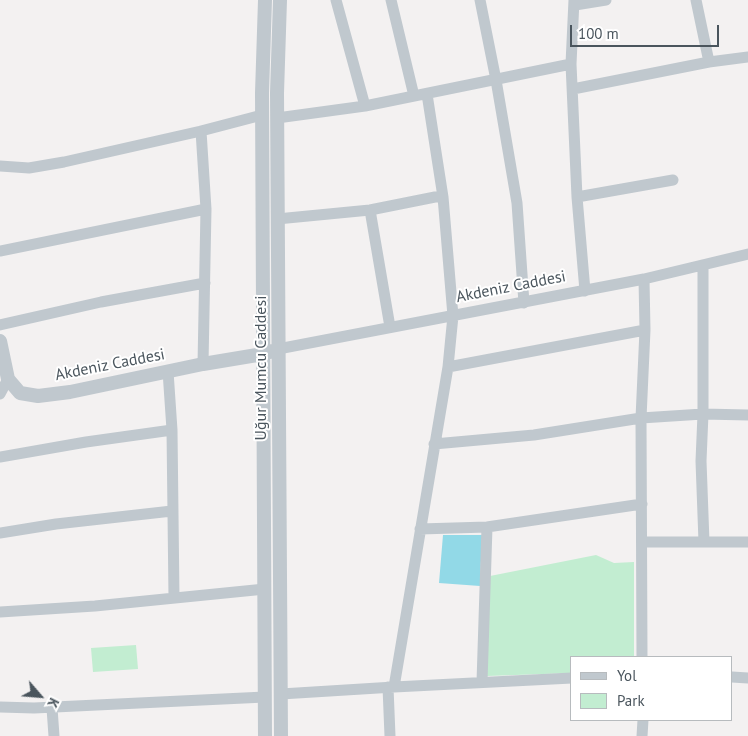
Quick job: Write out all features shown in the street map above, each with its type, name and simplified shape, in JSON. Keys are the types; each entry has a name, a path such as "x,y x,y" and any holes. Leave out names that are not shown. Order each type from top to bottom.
{"street":[{"name":"Uğur Mumcu Caddesi","path":"265,0 262,115 266,736"},
{"name":"Uğur Mumcu Caddesi","path":"280,0 277,219 281,736"},
{"path":"336,0 365,106"},
{"path":"391,0 414,96"},
{"path":"480,0 517,203 524,303"},
{"path":"585,291 577,197 571,64 574,2 606,0"},
{"path":"696,0 709,62"},
{"path":"573,89 709,62 748,57"},
{"path":"277,118 365,106 571,64"},
{"path":"390,736 391,687 448,367 453,316 443,197 427,94"},
{"path":"0,166 29,168 64,162 262,115"},
{"path":"201,131 206,210 203,364"},
{"path":"577,197 673,180"},
{"path":"277,219 370,210 443,197"},
{"path":"0,251 206,210"},
{"path":"370,210 390,327"},
{"name":"Akdeniz Caddesi","path":"8,379 20,393 38,396 70,392 203,364 263,354 278,349 644,279 748,254"},
{"path":"703,265 703,414 701,460 704,542"},
{"path":"642,656 644,279"},
{"path":"0,326 101,302 205,283"},
{"path":"448,367 645,330"},
{"path":"0,341 8,379 0,394"},
{"path":"168,372 172,430 174,598"},
{"path":"434,444 534,435 642,418 703,414 748,415"},
{"path":"0,457 172,430"},
{"path":"420,529 487,527 642,504"},
{"path":"0,533 56,524 172,511"},
{"path":"482,682 487,527"},
{"path":"642,542 748,542"},
{"path":"0,612 95,606 264,589"},
{"path":"733,677 748,678"},
{"path":"281,694 570,678"},
{"path":"0,707 52,708 265,697"},
{"path":"52,708 54,736"},
{"path":"642,736 643,721"}],"green space":[{"path":"596,555 614,563 634,562 634,656 570,656 570,673 487,676 490,576"},
{"path":"136,645 138,669 93,672 91,648"}],"water":[{"path":"443,535 482,535 480,586 439,583"}]}
